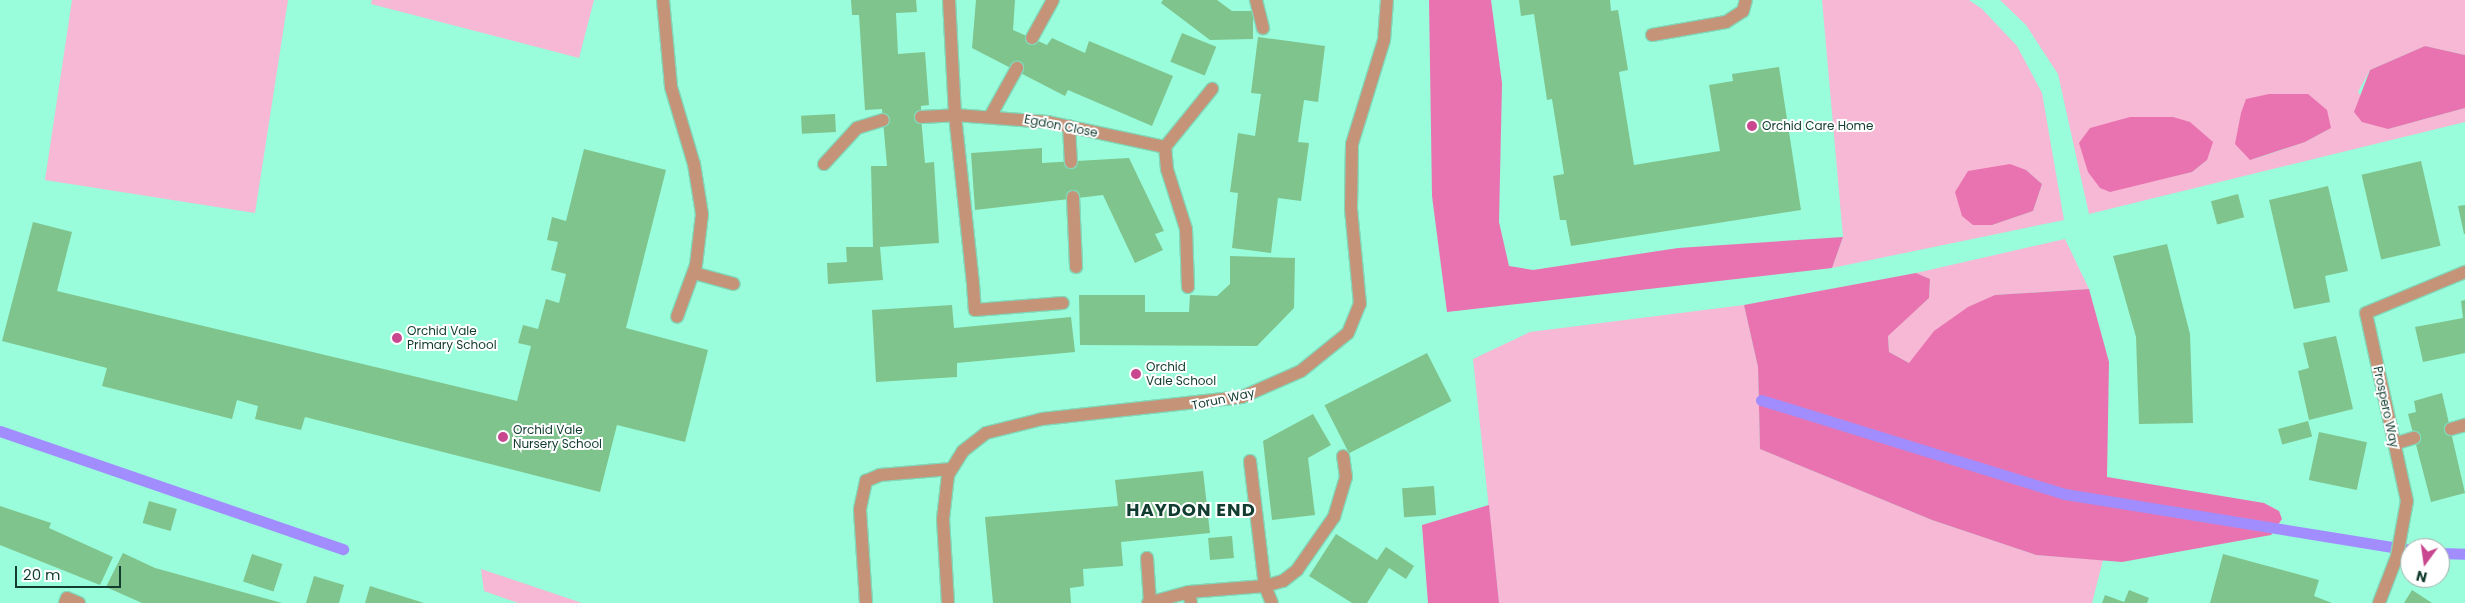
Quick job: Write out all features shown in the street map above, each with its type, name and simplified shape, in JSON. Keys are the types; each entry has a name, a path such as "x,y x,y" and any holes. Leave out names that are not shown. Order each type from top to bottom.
{"street":[{"path":"663,0 671,87 700,192 701,234 694,273 677,317"},
{"path":"949,0 955,115 975,310 1063,303"},
{"path":"1032,38 1053,0"},
{"path":"1256,0 1263,28"},
{"name":"Torun Way","path":"948,603 943,520 951,469 963,451 986,434 1013,424 1186,406 1268,388 1301,371 1348,333 1360,304 1350,208 1352,144 1384,40 1386,0"},
{"path":"1652,35 1726,22 1744,10 1746,0"},
{"path":"991,115 1017,68"},
{"path":"1188,287 1186,229 1167,169 1166,147 1212,88"},
{"name":"Egdon Close","path":"921,117 991,115 1069,126 1166,147"},
{"path":"824,164 857,128 883,120"},
{"path":"1069,126 1071,162"},
{"path":"1072,197 1076,267"},
{"name":"Prospero Way","path":"2378,603 2386,586 2404,531 2407,501 2366,313 2465,272"},
{"path":"694,273 734,284"},
{"path":"2451,429 2465,425"},
{"path":"2394,444 2414,438"},
{"path":"1147,558 1149,603 1265,586 1284,581 1297,570 1334,517 1346,477 1343,456"},
{"path":"1250,462 1265,586 1272,603"},
{"path":"866,603 860,509 866,481 880,475 951,469"},
{"path":"65,603 67,598 79,603"}],"shaded area":[{"path":"72,0 288,0 255,213 45,180"},
{"path":"372,0 594,0 579,58 371,4"},
{"path":"1429,0 1491,0 1502,83 1499,222 1509,266 1533,270 1678,248 1843,237 1832,268 1447,312 1432,196"},
{"path":"1822,0 1969,0 1982,9 2017,46 2042,93 2064,220 1832,268 1843,237","holes":["2026,170 2042,184 2033,211 1992,225"]},
{"path":"2000,0 2465,0 2465,55 2425,46 2370,70 2358,92 2388,129 2465,108 2465,122 2089,214 2058,74 2026,25","holes":["2331,128 2305,142 2251,160","2207,160 2192,172 2162,179"]},
{"path":"2425,46 2465,55 2465,108 2388,129 2362,122 2354,112 2370,70"},
{"path":"2269,94 2308,94 2327,110 2331,128 2305,142 2250,160 2235,144 2241,113 2246,99"},
{"path":"2130,117 2173,117 2190,122 2213,142 2207,160 2192,172 2110,192 2100,188 2088,172 2079,143 2090,128"},
{"path":"2010,164 2026,170 2042,184 2033,211 1992,225 1973,225 1962,216 1955,192 1968,171"},
{"path":"2065,239 2089,289 1995,295 1909,363 1889,352 1888,335 1929,298 1930,279 1916,273"},
{"path":"1916,273 1930,279 1929,298 1888,336 1889,352 1909,363 1934,331 1968,307 1995,295 2089,289 2109,362 2107,477 2264,503 2279,511 2282,519 2271,535 2122,562 2036,555 1932,520 1760,449 1758,367 1744,305"},
{"path":"1744,305 1758,367 1760,449 1932,520 2036,555 2103,560 2092,603 1499,603 1473,359 1530,332"},
{"path":"1489,505 1499,603 1428,603 1422,525"},
{"path":"481,569 582,603 518,603 484,591"}],"building":[{"path":"851,0 916,0 917,12 896,13 898,54 925,52 929,105 921,106 921,117 925,163 934,162 939,243 880,247 883,280 828,284 827,263 847,262 846,247 873,247 871,166 887,166 882,109 865,110 859,15 852,15"},
{"path":"976,0 1015,0 1013,30 1047,45 1052,38 1085,53 1089,41 1173,76 1152,126 1068,90 1065,96 972,48"},
{"path":"1163,0 1217,0 1232,11 1253,11 1253,39 1210,40 1161,3"},
{"name":"Orchid Care Home","path":"1519,0 1610,0 1611,11 1618,10 1628,70 1619,72 1634,165 1720,151 1709,85 1733,81 1732,74 1779,67 1801,210 1571,246 1566,220 1560,220 1553,176 1564,174 1552,99 1547,100 1534,14 1521,16"},
{"path":"1182,33 1216,47 1205,76 1170,62"},
{"path":"1258,37 1325,46 1318,102 1304,100 1298,142 1309,143 1301,201 1278,198 1271,253 1232,248 1238,193 1230,192 1238,133 1255,136 1261,94 1251,93"},
{"path":"835,114 836,132 802,134 801,116"},
{"path":"1042,148 1042,163 1129,158 1164,231 1155,234 1163,250 1135,263 1103,195 975,210 971,153"},
{"path":"584,149 666,170 626,328 708,350 685,442 617,425 600,492 305,417 301,430 255,419 258,406 237,400 232,419 102,386 107,368 2,341 33,222 72,232 57,291 517,401 531,346 518,343 523,325 538,329 546,299 559,303 566,274 551,270 558,242 547,240 552,217 566,221"},
{"path":"2421,161 2441,246 2381,259 2362,175"},
{"path":"2328,186 2348,271 2325,276 2330,302 2294,309 2269,200"},
{"path":"2238,194 2244,217 2217,224 2211,201"},
{"path":"2465,205 2465,234 2464,234 2458,206"},
{"path":"2167,244 2190,334 2193,423 2139,424 2136,337 2113,256"},
{"path":"1230,256 1295,258 1294,308 1257,346 1080,345 1079,295 1145,295 1145,312 1189,312 1190,295 1217,296 1230,284"},
{"path":"2465,300 2465,353 2423,362 2415,327 2463,318 2461,301"},
{"path":"952,305 954,328 1071,317 1075,352 957,363 957,377 876,382 872,310"},
{"path":"2336,336 2353,409 2309,420 2298,371 2309,368 2303,343"},
{"path":"1427,353 1452,401 1349,453 1325,405"},
{"path":"2442,393 2465,493 2431,502 2408,414 2416,412 2414,401"},
{"path":"1313,414 1331,445 1308,458 1315,515 1272,520 1263,441"},
{"path":"2308,421 2312,436 2282,444 2278,429"},
{"path":"2319,432 2367,442 2357,490 2309,480"},
{"path":"1203,471 1210,533 1121,542 1123,566 1083,569 1084,586 1070,588 1071,603 993,603 985,517 1118,506 1115,480"},
{"path":"1434,486 1436,515 1404,517 1402,488"},
{"path":"149,501 177,509 171,531 143,523"},
{"path":"0,506 51,523 49,528 113,557 100,585 0,545"},
{"path":"1336,534 1377,560 1386,547 1414,566 1406,579 1389,568 1367,603 1352,603 1309,576"},
{"path":"1232,536 1234,558 1210,560 1208,538"},
{"path":"123,553 155,568 282,603 142,603 106,587"},
{"path":"252,554 282,564 273,591 243,582"},
{"path":"2223,554 2319,580 2314,596 2332,603 2210,603"},
{"path":"314,576 344,585 339,603 306,603"},
{"path":"370,586 424,603 365,603"},
{"path":"2129,590 2149,598 2147,603 2102,603 2105,595 2124,602"},
{"path":"2412,590 2432,603 2404,603"}],"waterway":[{"path":"1761,400 2065,494 2400,548"},
{"path":"0,431 343,549"},
{"path":"2450,553 2465,554"}],"place":[{"name":"Orchid Care Home","path":"1752,126"},
{"name":"Orchid Vale Primary School","path":"397,338"},
{"name":"Orchid Vale School","path":"1136,374"},
{"name":"Orchid Vale Nursery School","path":"503,437"}],"district":[{"name":"HAYDON END","path":"1191,510"}]}
